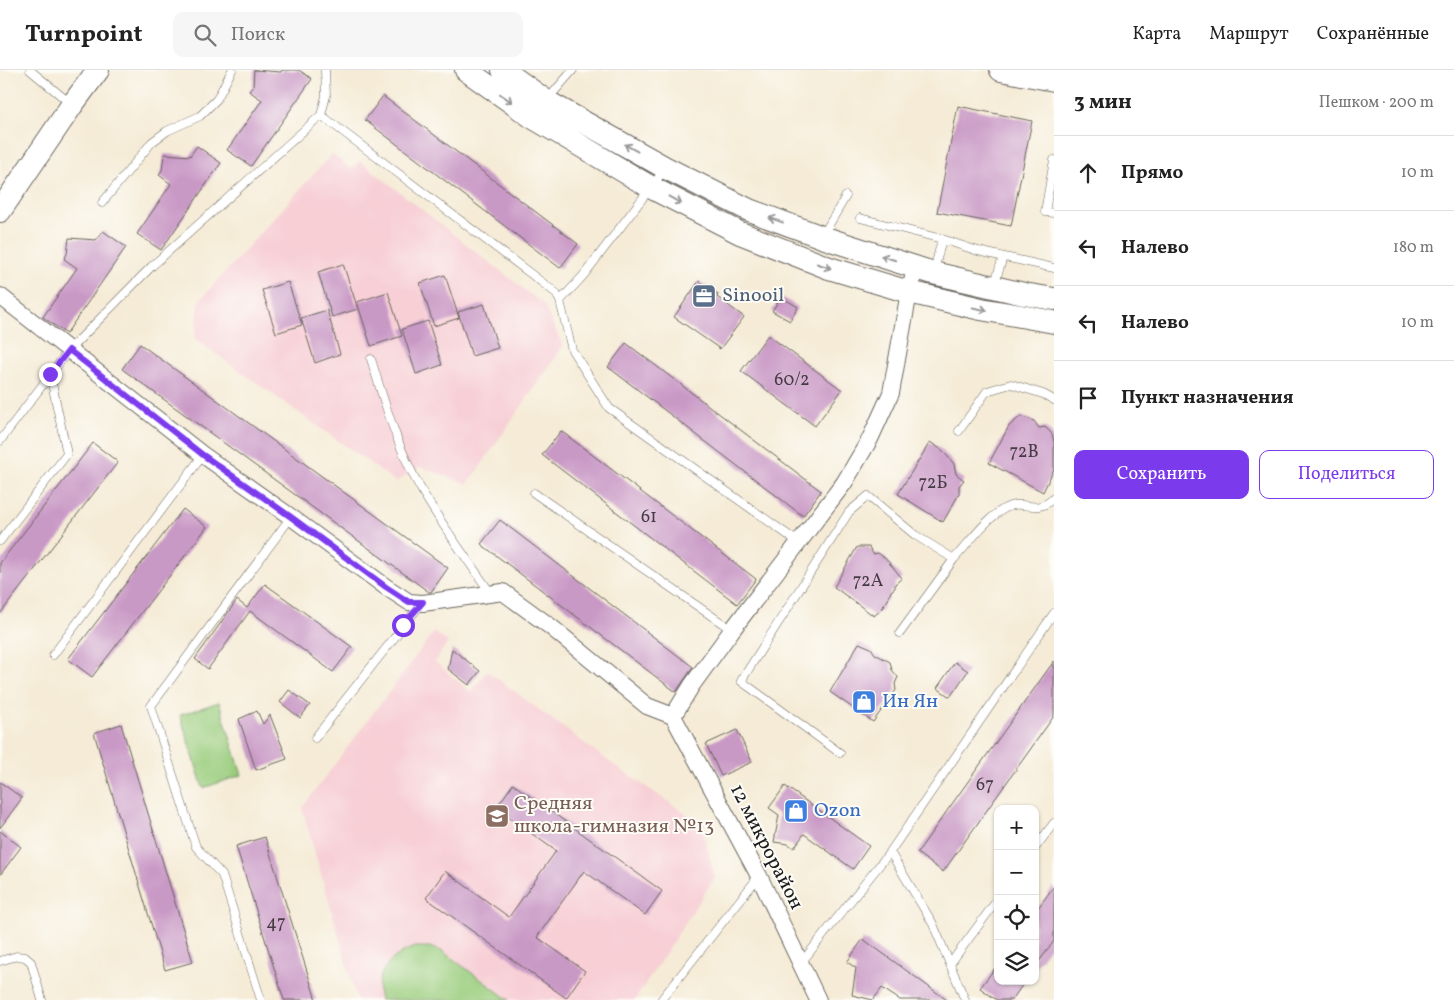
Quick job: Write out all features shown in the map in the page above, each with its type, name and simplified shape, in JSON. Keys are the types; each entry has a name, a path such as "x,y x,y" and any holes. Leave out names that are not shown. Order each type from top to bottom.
{"main road":[{"path":"466,70 539,109 666,168 749,210 822,237 925,270 1054,299"},
{"path":"503,70 539,109 652,188 740,233 829,268 909,292 980,310 1054,322"},
{"path":"1001,70 1054,80"},
{"path":"0,211 92,74"}],"street":[{"path":"0,296 203,455 409,602 503,592 551,627 647,706 673,716 692,685 732,630 844,484 870,439 891,393 909,292 925,270"},
{"name":"12 микрорайон","path":"673,716 759,876 818,1000"}],"lane":[{"path":"30,70 72,105"},
{"path":"102,203 152,142 168,131 200,116 217,99 232,70"},
{"path":"0,441 69,350 152,266 322,115 326,96 325,70"},
{"path":"539,109 573,70"},
{"path":"322,115 556,293 560,301 572,350 609,408 798,542"},
{"path":"1054,160 1045,212 1054,213"},
{"path":"560,301 583,276 666,168"},
{"path":"822,237 846,196"},
{"path":"860,218 942,239 978,251 1054,268"},
{"path":"925,270 942,239"},
{"path":"994,287 1002,257"},
{"path":"371,359 396,437 422,492 491,594"},
{"path":"0,542 67,454 50,374"},
{"path":"959,431 987,391 1011,384 1043,394 1054,400"},
{"path":"53,655 203,455"},
{"path":"534,493 732,630"},
{"path":"840,754 741,681 849,512 868,496 915,535 954,559"},
{"path":"900,633 954,559 994,515 1012,505 1033,507 1048,504 1054,498"},
{"path":"261,1000 222,875 196,847 151,706 291,517"},
{"path":"315,738 423,602"},
{"path":"800,963 890,852 1054,613"},
{"path":"1039,843 1054,823"},
{"path":"890,852 932,924 965,1000"},
{"path":"661,1000 759,876"},
{"path":"950,964 994,904"},
{"path":"0,961 17,956 26,956 31,962 42,1000"}],"shaded area":[{"path":"332,154 351,169 360,161 544,305 563,346 468,484 420,467 396,482 195,339 199,301"},
{"name":"Средняя школа-гимназия №13","path":"434,632 448,642 435,662 471,692 487,671 611,763 701,824 715,877 635,1000 357,1000 302,808"}],"green space":[{"path":"219,702 242,775 203,788 180,715"},
{"path":"415,947 429,947 442,951 509,1000 380,1000 379,981 386,966 398,955"}],"building":[{"path":"254,70 281,72 282,70 299,70 312,79 251,166 227,150 262,100 249,91 253,86"},
{"path":"383,96 578,244 560,268 365,120"},
{"path":"958,106 1032,121 1011,226 937,212"},
{"path":"197,146 221,163 161,250 137,234 171,184 159,175 162,170 164,154 190,156"},
{"path":"103,231 126,247 66,334 43,317 77,268 64,259 67,254 69,238 96,240"},
{"path":"343,264 358,309 332,317 318,272"},
{"path":"445,275 459,318 434,326 420,283"},
{"path":"699,281 718,294 717,297 744,317 720,349 674,317"},
{"path":"288,282 302,325 276,333 262,290"},
{"path":"388,292 402,336 371,346 357,302"},
{"path":"781,297 798,307 790,321 772,311"},
{"path":"484,304 498,348 472,356 458,312"},
{"path":"327,310 340,354 315,363 301,318"},
{"path":"428,321 442,365 416,374 402,329"},
{"path":"768,335 842,390 815,426 741,371"},
{"path":"626,343 821,491 803,516 608,367"},
{"path":"140,344 448,568 431,592 122,369"},
{"path":"1021,416 1034,421 1039,428 1045,427 1052,434 1054,442 1054,469 1043,492 989,463 1009,426"},
{"path":"561,431 756,579 737,604 542,455"},
{"path":"930,442 942,450 954,464 956,474 964,480 959,486 959,494 943,522 898,494"},
{"path":"93,443 118,462 0,614 0,563"},
{"path":"183,509 207,527 92,677 68,659"},
{"path":"500,520 693,667 676,692 481,544"},
{"path":"857,547 869,547 873,554 878,553 885,558 902,578 895,584 895,588 891,591 882,609 874,616 834,587"},
{"path":"265,584 352,647 333,672 250,611 208,669 195,659 237,600 247,608"},
{"path":"859,643 871,648 875,654 890,662 892,670 898,677 895,684 896,690 873,722 830,692"},
{"path":"452,649 480,671 469,685 448,669"},
{"path":"1054,661 1054,716 943,872 917,853"},
{"path":"955,662 968,671 950,697 937,688"},
{"path":"289,690 310,705 300,718 280,702"},
{"path":"257,711 263,724 270,715 287,759 256,770 239,719"},
{"path":"121,724 193,962 165,970 94,733"},
{"path":"737,730 752,762 721,776 706,744"},
{"path":"0,782 22,798 0,828"},
{"path":"513,784 662,891 645,915 584,871 537,937 585,971 566,998 426,898 445,871 509,917 556,851 496,808"},
{"path":"785,786 869,846 853,869 804,834 794,848 788,844 774,842 779,815 769,808"},
{"path":"0,831 21,847 0,875"},
{"path":"265,837 316,1000 284,1000 236,846"},
{"path":"1054,886 1054,941 1039,962 1039,940 1039,907"},
{"path":"863,939 947,1000 900,1000 882,988 873,1000 852,995 856,968 847,962"},
{"path":"994,969 994,985 1022,985 1012,1000 997,1000 980,988"}],"place":[{"name":"Sinooil","path":"704,296"},
{"name":"Ин Ян","path":"864,702"},
{"name":"Ozon","path":"796,811"},
{"name":"Средняя школа-гимназия №13","path":"497,816"}],"route":[{"path":"50,374 69,350 203,455 386,587 409,602 423,602 403,625"}]}
